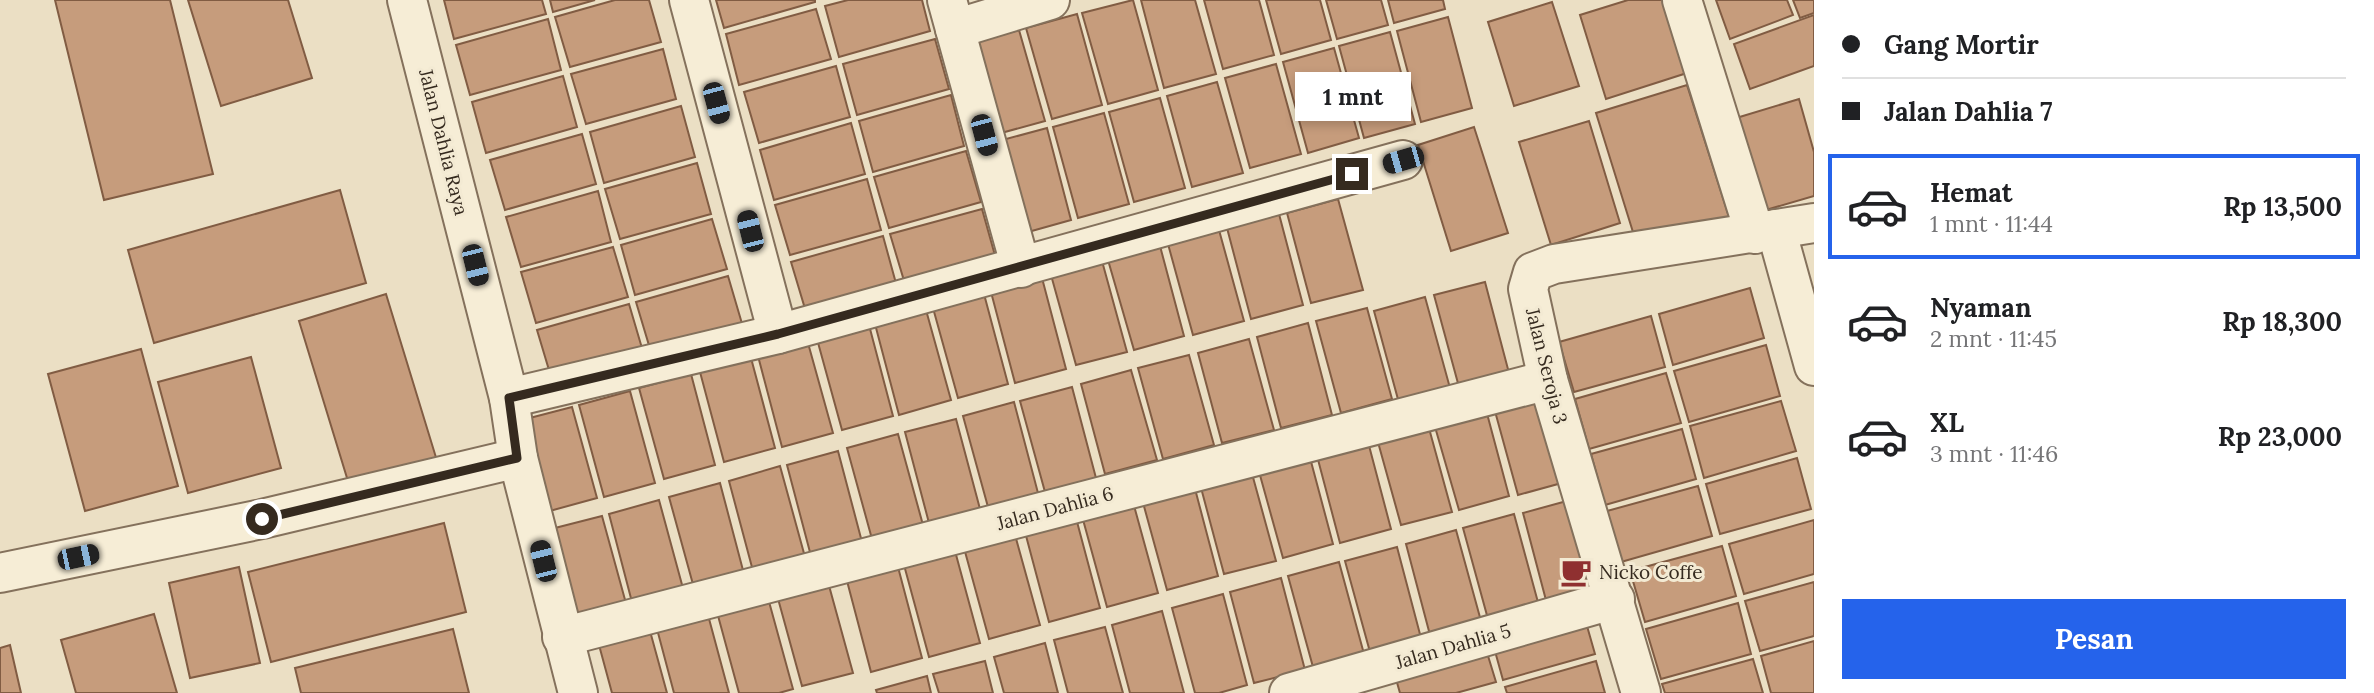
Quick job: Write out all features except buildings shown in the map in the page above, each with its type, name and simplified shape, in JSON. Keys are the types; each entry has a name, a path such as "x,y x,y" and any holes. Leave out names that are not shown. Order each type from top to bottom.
{"street":[{"name":"Jalan Dahlia Raya","path":"407,0 509,398 517,458 578,693"},
{"path":"689,0 778,334"},
{"path":"1020,268 951,14 1050,0"},
{"path":"1682,0 1814,366"},
{"path":"509,398 778,334 1403,160"},
{"name":"Jalan Seroja 3","path":"1641,693 1548,380 1528,289 1533,272 1554,264 1814,223"},
{"name":"Jalan Dahlia 6","path":"562,637 1548,380"},
{"path":"0,573 262,519 517,458"},
{"name":"Jalan Dahlia 5","path":"1289,693 1367,683 1615,599"}],"place":[{"name":"Nicko Coffe","path":"1576,572"}],"route":[{"path":"262,519 517,458 509,398 778,334 1352,174"}]}
